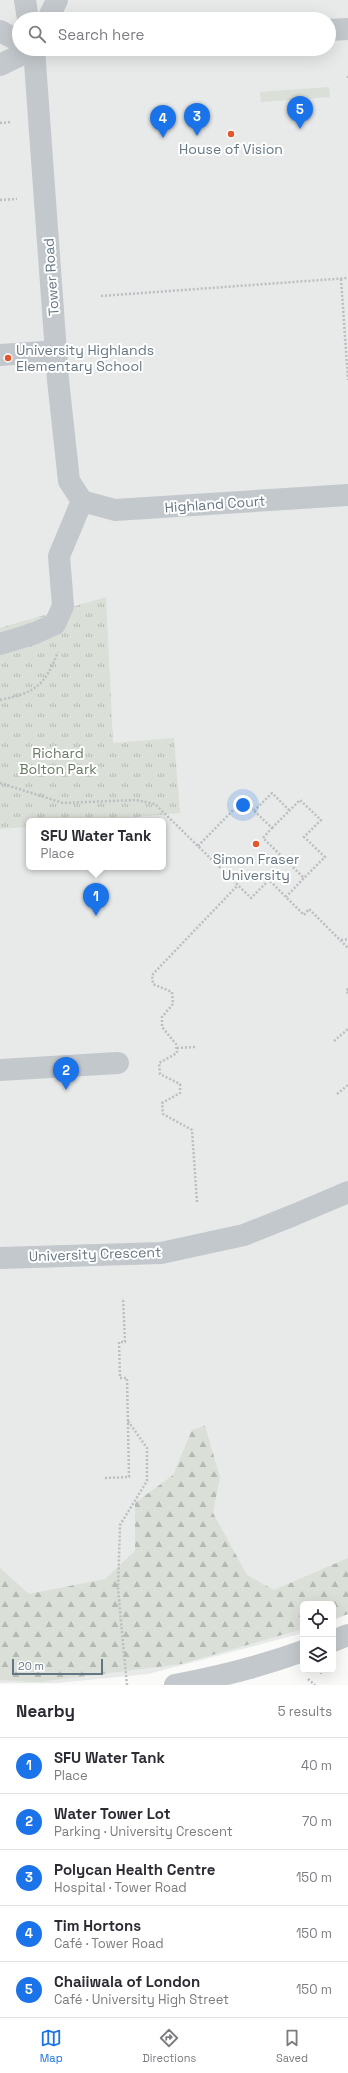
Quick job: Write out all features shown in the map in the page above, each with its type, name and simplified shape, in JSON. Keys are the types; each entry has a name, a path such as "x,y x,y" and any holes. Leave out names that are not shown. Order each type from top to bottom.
{"street":[{"path":"24,0 27,12"},
{"path":"51,12 57,0"},
{"path":"336,30 348,29"},
{"path":"0,31 12,37"},
{"path":"0,65 19,56"},
{"name":"Tower Road","path":"35,56 56,351 69,482 82,501"},
{"path":"0,355 56,351"},
{"name":"Highland Court","path":"82,501 115,510 348,495"},
{"path":"0,644 33,634 54,624 63,606 59,556 82,501"},
{"path":"0,1070 118,1063"},
{"name":"University Crescent","path":"0,1258 161,1253 244,1235 348,1192"},
{"path":"336,1640 348,1635"},
{"path":"175,1685 205,1679 280,1659 300,1652"}],"path":[{"path":"0,123 10,122"},
{"path":"0,200 17,198"},
{"path":"101,296 348,278"},
{"path":"341,279 348,380"},
{"path":"0,700 23,695 37,686 49,674 58,650 54,624"},
{"path":"0,783 63,803 136,800 155,804 251,898 269,880 304,915 309,909 348,948"},
{"path":"254,810 272,793 289,810"},
{"path":"198,846 243,800 272,828"},
{"path":"286,897 325,857 304,837 321,820 300,800 263,838 304,878"},
{"path":"197,1202 192,1130 163,1114 162,1103 180,1093 180,1084 160,1074 159,1063 177,1053 176,1044 162,1027 162,1017 173,1004 172,992 153,984 152,975 238,886"},
{"path":"340,940 348,940"},
{"path":"348,989 346,991 348,993"},
{"path":"334,1040 348,1029"},
{"path":"177,1048 195,1047"},
{"path":"337,1094 348,1085"},
{"path":"105,1478 130,1477 126,1378 120,1378 119,1342 124,1342 123,1298"},
{"path":"127,1685 118,1589 120,1525 147,1481 147,1448 128,1421"},
{"path":"307,1678 315,1685"}],"shaded area":[{"name":"Simon Fraser University","path":"0,0 348,0 348,1614 336,1620 336,1601 300,1601 300,1634 148,1674 58,1683 0,1683"}],"green space":[{"path":"329,87 330,97 261,102 260,92"},
{"name":"Richard Bolton Park","path":"106,597 113,743 174,738 180,813 127,818 26,818 26,827 0,829 0,628"},
{"path":"205,1426 220,1477 213,1513 247,1575 274,1590 348,1558 348,1614 336,1618 336,1601 300,1601 300,1630 181,1664 39,1682 0,1680 0,1568 29,1594 105,1579 135,1551 135,1503 173,1475 192,1430"}],"place":[{"name":"Chaiiwala of London","path":"300,129"},
{"name":"House of Vision","path":"231,134"},
{"name":"Polycan Health Centre","path":"197,136"},
{"name":"Tim Hortons","path":"163,138"},
{"name":"University Highlands Elementary School","path":"8,358"},
{"name":"Simon Fraser University","path":"256,844"},
{"name":"SFU Water Tank","path":"96,916"},
{"name":"Water Tower Lot","path":"66,1090"}]}
